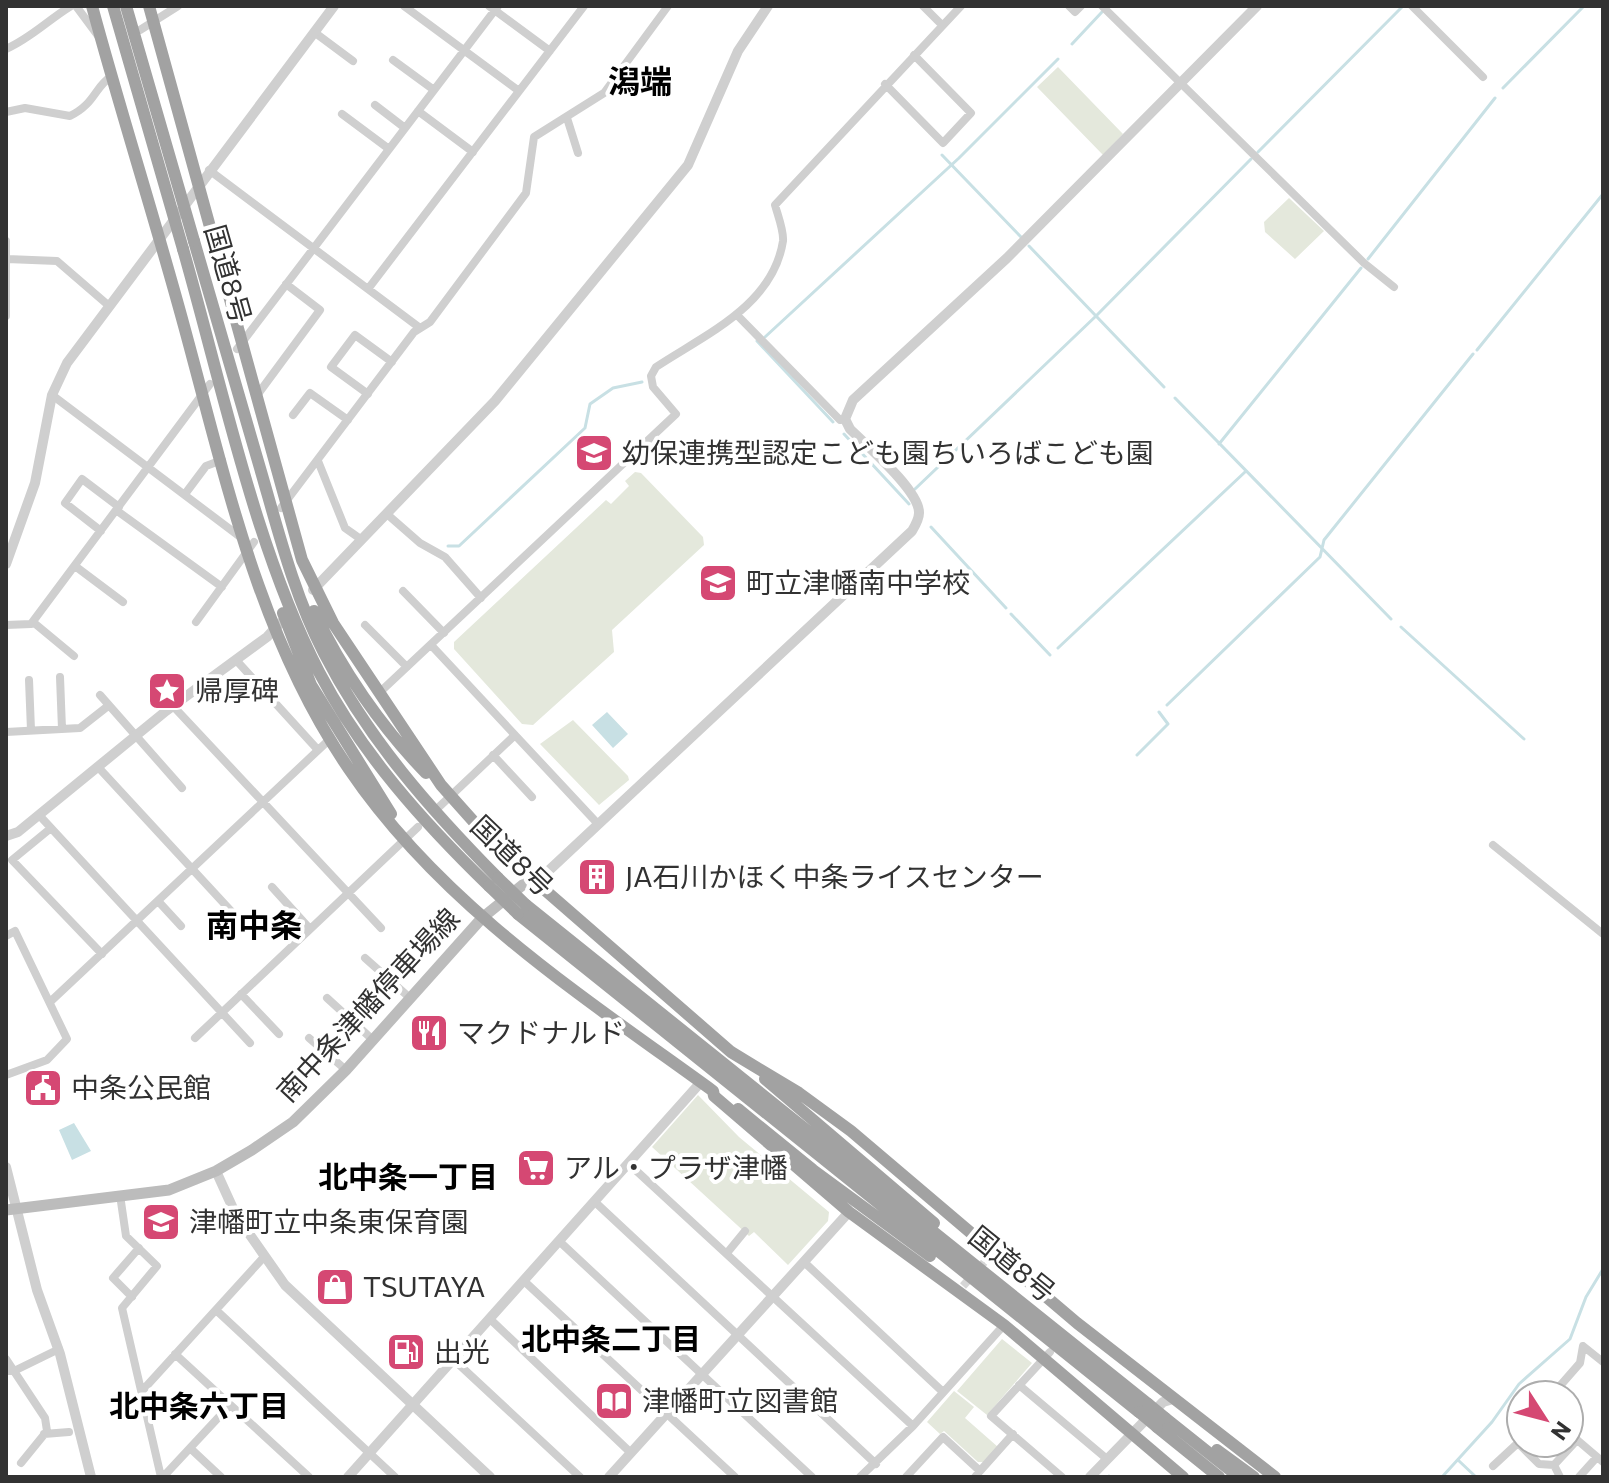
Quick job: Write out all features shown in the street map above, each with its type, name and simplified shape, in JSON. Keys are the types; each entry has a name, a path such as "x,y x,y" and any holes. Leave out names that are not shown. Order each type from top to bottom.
{"highway":[{"path":"92,6 206,389 248,544 278,625 289,667 330,739 369,796 443,882 482,918 648,1037 813,1170 938,1261 978,1284"},
{"name":"国道8号","path":"113,6 283,591 320,675 365,747 394,785 522,910 978,1284 1175,1434 1239,1477"},
{"name":"国道8号","path":"126,6 276,525 311,624 352,701 404,776 493,882"},
{"path":"149,6 240,345 258,394 284,505 313,590 441,785 530,879 673,1007 1040,1309 1173,1399 1275,1477"},
{"path":"237,440 235,452 264,555 300,660 311,685 402,835"},
{"path":"276,525 286,536 315,614 340,658 403,747 441,785"},
{"name":"国道8号","path":"522,910 1071,1330 1143,1408"},
{"path":"731,1052 824,1110 1071,1330"},
{"path":"713,1091 714,1096 754,1133 1047,1355 1183,1477"},
{"path":"1175,1434 1208,1477"},
{"path":"1175,1434 1210,1445 1254,1477"},
{"name":"国道8号","path":"1175,1434 1219,1477"}],"main road":[{"name":"南中条津幡停車場線","path":"11,1210 169,1190 216,1171 293,1122 346,1070 482,918 530,879"}],"street":[{"path":"6,49 33,37 49,19 74,6 103,46 118,44"},
{"path":"140,30 178,6"},
{"path":"6,564 35,483 52,395 67,363 334,6"},
{"path":"404,6 519,91"},
{"path":"368,289 584,6"},
{"path":"284,505 392,362 420,328 430,322 526,193 534,137 604,93 668,6"},
{"path":"313,590 495,401 688,165 738,51 768,6"},
{"path":"923,6 942,25"},
{"path":"379,693 676,414 653,387 651,376 656,367 737,315 769,281 783,239 775,205 961,6"},
{"path":"1069,6 1075,12 1081,6"},
{"path":"1102,6 1364,263 1394,287"},
{"path":"530,879 544,875 912,531 920,515 908,488 850,429 845,419 853,400 1007,258 1257,6"},
{"path":"1412,6 1483,77"},
{"path":"240,345 464,51 494,7 550,51"},
{"path":"314,32 353,61"},
{"path":"885,84 943,143 971,113 914,55"},
{"path":"393,60 434,90"},
{"path":"6,112 25,108 70,116 96,97 104,81 112,76"},
{"path":"375,105 405,128"},
{"path":"418,111 473,152"},
{"path":"342,114 389,149"},
{"path":"567,118 578,153"},
{"path":"209,170 420,328"},
{"path":"6,241 6,316"},
{"path":"7,261 52,259 108,305"},
{"path":"258,394 320,310 286,284"},
{"path":"737,315 840,420 845,419"},
{"path":"368,394 331,367 339,356 355,335 392,362"},
{"path":"33,622 206,389"},
{"path":"293,415 310,393 348,420"},
{"path":"52,395 248,544 196,622"},
{"path":"185,494 206,466 223,460"},
{"path":"318,461 345,528 362,540"},
{"path":"101,531 65,503 82,479 222,587"},
{"path":"388,515 420,543 445,557 481,598"},
{"path":"75,566 123,602"},
{"path":"403,591 444,633"},
{"path":"6,625 33,622 74,656"},
{"path":"6,836 39,815 278,625"},
{"path":"365,625 407,667"},
{"path":"431,645 598,824"},
{"path":"236,660 318,750"},
{"path":"60,677 62,729"},
{"path":"29,680 31,730"},
{"path":"100,695 134,738 182,788"},
{"path":"6,732 80,728 108,706"},
{"path":"173,706 381,928"},
{"path":"440,806 515,735"},
{"path":"50,1002 330,739"},
{"path":"493,755 532,797"},
{"path":"98,767 231,911"},
{"path":"39,815 250,1043"},
{"path":"195,1038 347,894 402,835 418,827"},
{"path":"51,828 12,860 102,954"},
{"path":"1493,845 1603,934"},
{"path":"272,887 310,929"},
{"path":"158,901 181,926"},
{"path":"6,936 15,931 67,1039 47,1060 6,1075"},
{"path":"365,958 410,998"},
{"path":"241,994 279,1034"},
{"path":"327,998 373,1040"},
{"path":"309,1038 346,1070"},
{"path":"348,1477 701,1082"},
{"path":"629,1164 913,1426"},
{"path":"6,1167 11,1210 59,1349 91,1477"},
{"path":"216,1171 236,1215 263,1258 285,1285 490,1477"},
{"path":"120,1195 126,1236 157,1266 122,1308 162,1477"},
{"path":"595,1202 876,1464"},
{"path":"609,1477 852,1209"},
{"path":"727,1253 745,1231"},
{"path":"559,1241 812,1477"},
{"path":"132,1297 113,1278 139,1248"},
{"path":"142,1391 263,1258"},
{"path":"804,1262 943,1392"},
{"path":"524,1281 735,1477"},
{"path":"216,1310 395,1477"},
{"path":"490,1319 631,1453"},
{"path":"860,1477 913,1426 1004,1325"},
{"path":"1566,1379 1580,1363 1583,1346 1603,1362"},
{"path":"10,1371 59,1349"},
{"path":"175,1354 309,1477"},
{"path":"1047,1355 991,1416 1062,1477"},
{"path":"6,1359 10,1371 45,1418 44,1434 21,1463"},
{"path":"453,1359 580,1477"},
{"path":"1019,1385 1107,1459"},
{"path":"1090,1477 1163,1402 1173,1399"},
{"path":"162,1477 230,1405"},
{"path":"44,1434 69,1432"},
{"path":"906,1477 943,1437 978,1474 1013,1434"},
{"path":"190,1448 221,1477"},
{"path":"1493,1466 1505,1455"},
{"path":"1534,1459 1539,1464 1554,1465"},
{"path":"1554,1465 1560,1459"},
{"path":"1579,1477 1600,1459"},
{"path":"1554,1465 1560,1477"}],"shaded area":[{"path":"1058,67 1123,134 1103,155 1037,87"},
{"path":"1289,198 1324,231 1295,259 1265,232 1264,222"},
{"path":"635,472 641,473 703,537 704,545 612,630 614,652 533,725 522,724 454,649 454,642 606,500 611,504 629,486 625,481"},
{"path":"573,720 628,776 629,780 599,805 540,744"},
{"path":"698,1095 739,1137 829,1212 828,1221 788,1265 754,1232 749,1236 652,1147"},
{"path":"1002,1339 1032,1363 987,1415 957,1391"},
{"path":"954,1391 974,1407 965,1418 998,1447 984,1462 978,1462 944,1431 940,1434 927,1422"}],"water":[{"path":"607,712 628,734 613,748 592,725"},
{"path":"74,1123 91,1151 72,1160 59,1130"}],"waterway":[{"path":"1258,152 1403,6"},
{"path":"1503,88 1584,6"},
{"path":"1072,44 1102,12"},
{"path":"765,337 959,158 1058,59"},
{"path":"1368,259 1495,98"},
{"path":"942,155 1021,237"},
{"path":"915,489 1096,316 1251,159"},
{"path":"1477,350 1603,194"},
{"path":"1029,246 1164,387"},
{"path":"1219,444 1361,268"},
{"path":"757,341 833,422"},
{"path":"1167,705 1320,557 1324,540 1473,354"},
{"path":"448,546 459,546 585,428 590,404 613,388 642,382"},
{"path":"1175,398 1391,619"},
{"path":"844,434 909,504"},
{"path":"1058,648 1245,472"},
{"path":"931,527 1006,608"},
{"path":"1011,614 1050,655"},
{"path":"1401,627 1524,739"},
{"path":"1137,755 1168,724 1159,712"},
{"path":"1442,1477 1492,1422 1519,1384 1570,1339 1586,1297 1603,1269"},
{"path":"1458,1460 1476,1477"}],"tunnel":[{"path":"963,1286 988,1258"}],"place":[{"name":"幼保連携型認定こども園ちいろばこども園","path":"594,453"},
{"name":"町立津幡南中学校","path":"718,583"},
{"name":"帰厚碑","path":"167,691"},
{"name":"JA石川かほく中条ライスセンター","path":"597,877"},
{"name":"マクドナルド","path":"429,1033"},
{"name":"中条公民館","path":"43,1088"},
{"name":"アル・プラザ津幡","path":"536,1168"},
{"name":"津幡町立中条東保育園","path":"161,1222"},
{"name":"TSUTAYA","path":"335,1287"},
{"name":"出光","path":"406,1352"},
{"name":"津幡町立図書館","path":"614,1401"}],"district":[{"name":"潟端","path":"640,82"},
{"name":"南中条","path":"254,926"},
{"name":"北中条一丁目","path":"408,1178"},
{"name":"北中条二丁目","path":"611,1340"},
{"name":"北中条六丁目","path":"199,1407"}]}
